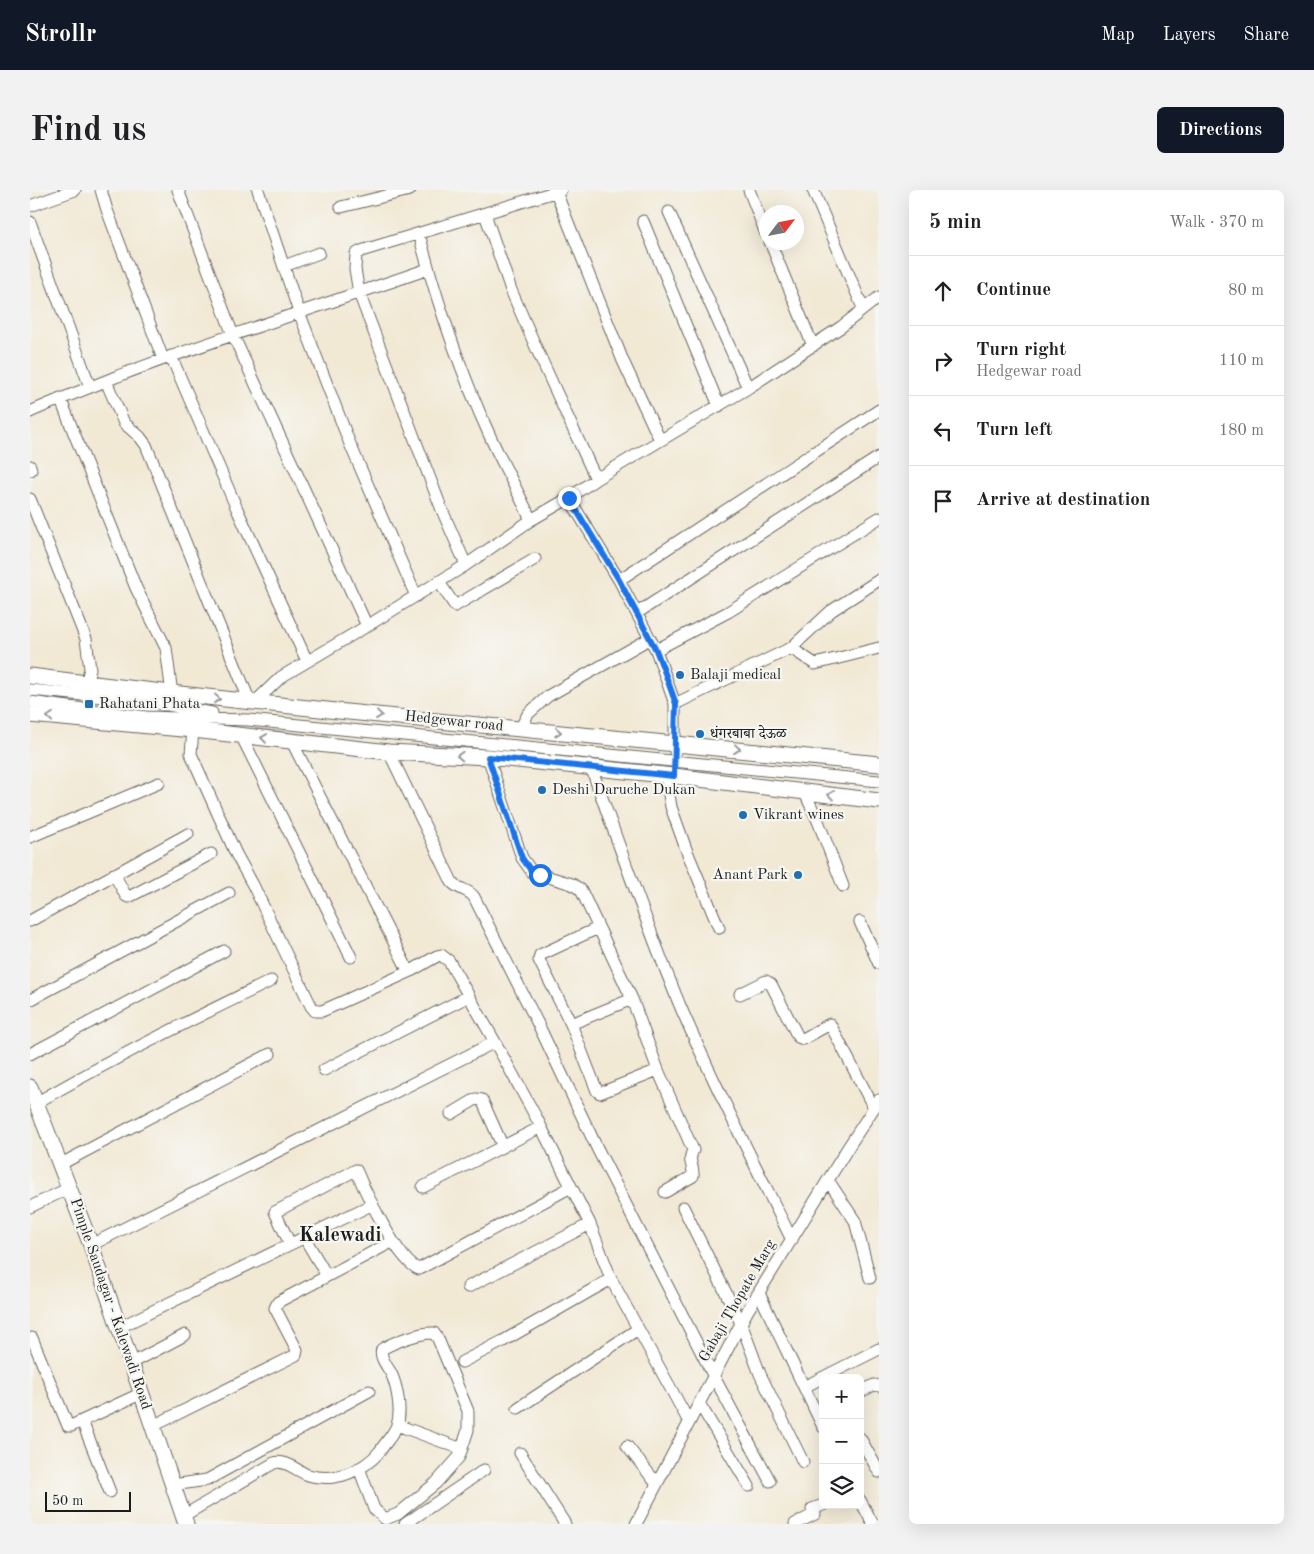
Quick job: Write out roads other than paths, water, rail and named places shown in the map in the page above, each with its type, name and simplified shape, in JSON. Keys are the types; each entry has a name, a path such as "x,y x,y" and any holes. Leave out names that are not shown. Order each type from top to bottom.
{"main road":[{"name":"Hedgewar road","path":"30,676 252,703 879,764"},
{"name":"Hedgewar road","path":"30,715 242,735 390,752 488,757 591,767 672,770 879,801"},
{"name":"Pimple Saudagar - Kalewadi Road","path":"30,1087 91,1245 184,1520"}],"street":[{"path":"30,206 75,190"},
{"path":"101,190 110,219 167,358 307,661"},
{"path":"178,190 233,335 367,626"},
{"path":"258,190 299,312 350,444 416,596"},
{"path":"341,207 410,190"},
{"path":"749,190 759,216"},
{"path":"812,190 863,308"},
{"path":"466,565 442,510 359,293 355,269 356,254 559,191 624,361 660,440"},
{"path":"669,212 748,388"},
{"path":"485,214 511,290 596,479"},
{"path":"30,222 90,387"},
{"path":"643,222 719,406"},
{"path":"419,234 428,269 457,354 489,433 531,520"},
{"path":"773,250 813,346"},
{"path":"284,266 320,253"},
{"path":"30,412 60,398 167,358 428,269"},
{"path":"106,381 124,422 140,437 146,446 252,703 281,677 439,582 596,479 748,388 841,327 879,297"},
{"path":"60,398 136,588 166,648 172,694"},
{"path":"619,580 879,410"},
{"path":"637,613 879,457"},
{"path":"569,498 637,613 656,650 676,704 676,743 672,770 671,807 686,849 719,928"},
{"path":"30,499 86,639 90,669 86,683"},
{"path":"656,650 728,612 879,518"},
{"path":"439,582 455,606 535,559"},
{"path":"676,704 791,648 830,610 879,580"},
{"path":"520,729 528,714 548,696 649,639"},
{"path":"791,648 815,664 879,648"},
{"path":"30,690 146,701 248,720 672,770 879,781"},
{"path":"30,702 146,717 248,720"},
{"path":"193,730 192,754 236,854 253,885 311,1006 316,1011 322,1011 409,972 441,955 449,961 541,1127 590,1224 611,1279 689,1422"},
{"path":"242,735 351,957"},
{"path":"292,742 409,972"},
{"path":"390,752 452,882 455,886 474,897 540,1028 597,1148 713,1375 770,1480"},
{"path":"488,757 526,865 532,872 572,884 580,890 632,999 658,1070 692,1150 690,1160 694,1173 693,1176 665,1192"},
{"path":"591,767 662,962 682,1010 724,1103 792,1240"},
{"path":"30,837 159,783"},
{"path":"804,791 844,886"},
{"path":"30,921 188,834"},
{"path":"114,874 126,896 129,897 211,854"},
{"path":"30,1000 229,893"},
{"path":"860,922 879,964"},
{"path":"598,928 540,955 539,960 571,1024 597,1091 600,1093 658,1070"},
{"path":"30,1054 224,950"},
{"path":"36,1103 144,1043 271,981"},
{"path":"740,994 766,982 771,984 798,1037 802,1039 830,1024 876,1104"},
{"path":"324,1070 469,996"},
{"path":"571,1024 632,999"},
{"path":"91,1245 495,1042"},
{"path":"61,1164 270,1054"},
{"path":"451,1114 476,1099 482,1100 503,1147"},
{"name":"Gabaji Thopate Marg","path":"636,1524 758,1293 876,1104"},
{"path":"423,1187 541,1127"},
{"path":"289,1244 276,1212 356,1170 371,1205 391,1242 414,1268 419,1269 571,1187"},
{"path":"828,1180 854,1221 870,1278"},
{"path":"30,1207 69,1188"},
{"path":"120,1327 371,1205"},
{"path":"682,1207 741,1324 760,1374 803,1462"},
{"path":"468,1287 590,1224"},
{"path":"304,1237 327,1276"},
{"path":"153,1426 296,1355 297,1350 275,1308 282,1300 391,1242"},
{"path":"462,1362 503,1341 611,1279"},
{"path":"758,1293 820,1419"},
{"path":"518,1408 638,1329"},
{"path":"184,1520 278,1461 308,1475 323,1478 344,1475 373,1459 397,1425 399,1400 391,1374 380,1352 391,1344 427,1332 434,1333 468,1412 468,1430 459,1456 436,1483 398,1514 385,1519 374,1509 359,1468"},
{"path":"132,1363 185,1335"},
{"path":"32,1338 68,1426 142,1393"},
{"path":"804,1387 879,1349"},
{"path":"864,1390 874,1385 879,1386"},
{"path":"173,1485 208,1480 369,1391"},
{"path":"699,1403 749,1486"},
{"path":"82,1421 110,1492"},
{"path":"397,1425 462,1448"},
{"path":"864,1445 879,1472"},
{"path":"627,1446 657,1484"},
{"path":"520,1453 565,1524"},
{"path":"405,1524 484,1470"},
{"path":"795,1524 815,1514 812,1509 819,1506"},
{"path":"864,1507 874,1524 879,1522"}],"place":[{"name":"Balaji medical","path":"680,675"},
{"name":"Rahatani Phata","path":"89,704"},
{"name":"धंगरबाबा देऊळ","path":"700,734"},
{"name":"Deshi Daruche Dukan","path":"542,790"},
{"name":"Vikrant wines","path":"743,815"},
{"name":"Anant Park","path":"798,875"}],"district":[{"name":"Kalewadi","path":"340,1236"}]}
